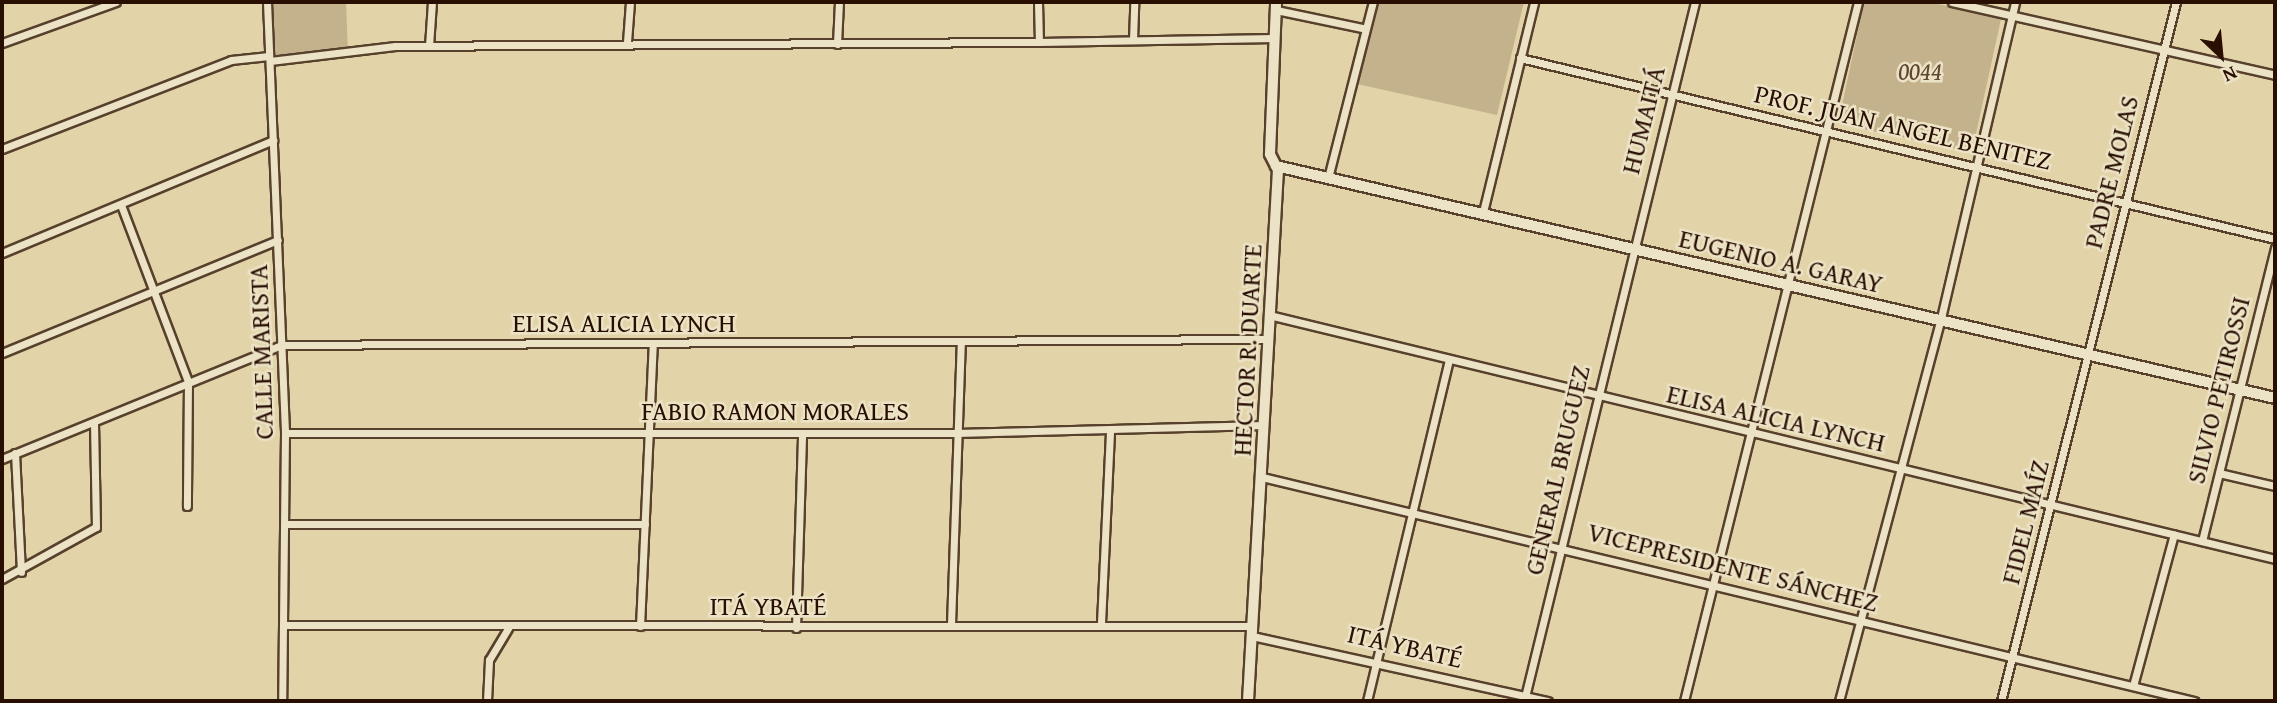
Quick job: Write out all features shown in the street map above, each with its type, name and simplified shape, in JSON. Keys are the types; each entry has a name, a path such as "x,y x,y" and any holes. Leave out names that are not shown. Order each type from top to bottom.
{"street":[{"path":"2,43 116,2"},
{"name":"CALLE MARISTA","path":"267,2 285,433 282,701"},
{"path":"429,46 432,2"},
{"path":"627,42 630,2"},
{"path":"837,44 839,2"},
{"path":"1038,2 1039,42"},
{"path":"1133,40 1134,2"},
{"path":"1328,178 1362,29 1373,2"},
{"path":"1483,212 1534,2"},
{"name":"HUMAITÁ","path":"1632,248 1695,2"},
{"path":"1685,701 1823,129 1858,2"},
{"path":"1952,2 2275,75"},
{"path":"1839,701 1941,318 2015,2"},
{"name":"PADRE MOLAS","path":"2089,354 2176,2"},
{"path":"1276,6 1362,29"},
{"name":"HECTOR R. DUARTE","path":"1248,701 1269,340 1276,166 1270,154 1276,6"},
{"path":"2,149 231,60 429,46 627,42 837,44 1275,38"},
{"name":"PROF. JUAN ANGEL BENITEZ","path":"1520,58 2126,200 2275,239"},
{"path":"2,253 273,140"},
{"name":"EUGENIO A. GARAY","path":"1276,166 1483,212 1785,285 1941,318 2275,398"},
{"path":"121,205 188,381 187,506"},
{"path":"2,353 278,240"},
{"name":"GENERAL BRUGUEZ","path":"1524,698 1632,248"},
{"name":"SILVIO PETIROSSI","path":"2202,541 2275,248"},
{"name":"ELISA ALICIA LYNCH","path":"1269,315 2275,559"},
{"name":"ELISA ALICIA LYNCH","path":"2,459 281,345 961,344 1269,340"},
{"path":"640,626 653,343"},
{"path":"951,624 961,344"},
{"name":"FIDEL MAÍZ","path":"2001,701 2089,354"},
{"path":"1367,701 1449,360"},
{"path":"2,579 21,572 96,527 94,423"},
{"name":"FABIO RAMON MORALES","path":"285,433 649,430 956,433 1264,425"},
{"path":"1101,623 1110,429"},
{"path":"796,628 802,433"},
{"path":"15,453 21,572"},
{"path":"2219,473 2275,486"},
{"name":"VICEPRESIDENTE SÁNCHEZ","path":"1262,477 2133,686 2167,698 2194,701"},
{"path":"285,524 645,524"},
{"path":"2133,686 2174,534"},
{"name":"ITÁ YBATÉ","path":"284,625 796,628 1101,623 1252,631 1524,698 1548,701"},
{"path":"487,701 489,660 508,628"}],"green space":[{"path":"271,2 346,2 348,54 272,60"},
{"path":"1376,2 1524,2 1497,115 1357,84"},
{"name":"0044","path":"1864,2 1930,2 2001,19 1972,152 1838,124"}]}
